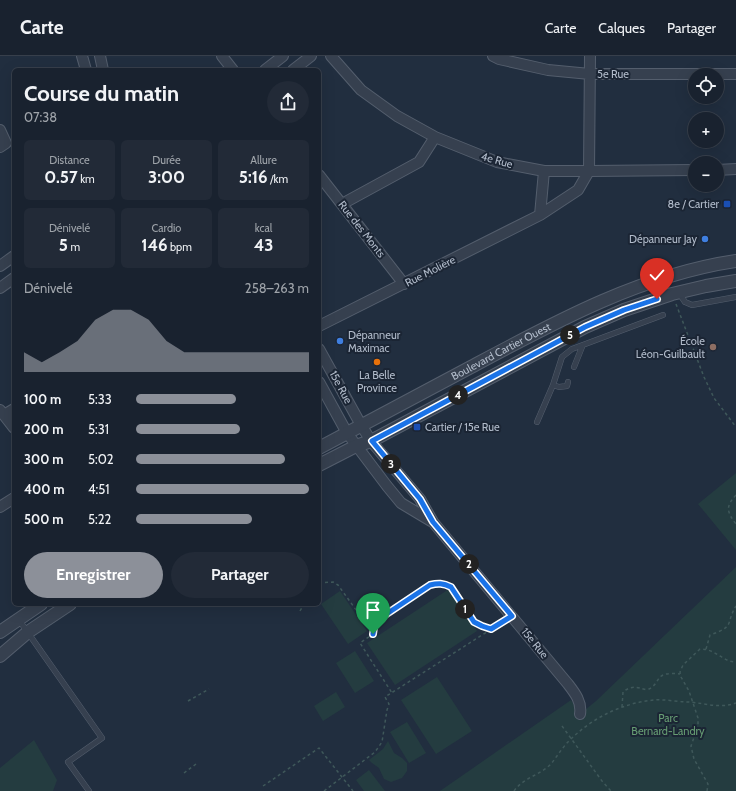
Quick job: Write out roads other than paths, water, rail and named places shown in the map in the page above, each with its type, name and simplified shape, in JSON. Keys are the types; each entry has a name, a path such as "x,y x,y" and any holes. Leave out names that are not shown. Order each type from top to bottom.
{"street":[{"path":"82,56 85,68"},
{"path":"100,56 103,68"},
{"path":"222,56 231,68"},
{"path":"268,68 283,56"},
{"path":"296,68 311,56"},
{"name":"4e Rue","path":"331,56 361,90 397,116 434,137 498,162 544,170 688,170"},
{"name":"5e Rue","path":"493,56 499,59 548,70 590,74 736,74"},
{"name":"Rue Molière","path":"321,325 540,215 578,190 589,171 590,56"},
{"path":"0,130 3,145"},
{"path":"342,204 419,162 434,137"},
{"path":"724,170 736,169"},
{"path":"540,215 544,170"},
{"name":"Rue des Monts","path":"321,178 404,284"},
{"path":"0,266 12,257"},
{"name":"Boulevard Cartier Ouest","path":"321,447 535,333 623,291 664,277 708,265 736,261"},
{"path":"0,288 12,279"},
{"name":"Boulevard Cartier Ouest","path":"321,464 356,446 372,441 585,327 624,310 675,293 736,281"},
{"name":"15e Rue","path":"321,353 361,425 372,441 420,499 433,522 568,684 576,696 581,708 580,714"},
{"name":"15e Rue","path":"321,386 347,433 401,503 433,522"},
{"path":"12,410 2,413 12,426"},
{"path":"0,507 12,499"},
{"path":"0,632 38,606"},
{"path":"0,656 28,632 67,606"}],"lane":[{"path":"675,293 685,302 692,305 736,297"},
{"path":"536,422 553,385 562,357 572,349 582,347 663,315"},
{"path":"574,367 582,347"},
{"path":"553,385 559,387 567,386 568,382"},
{"path":"18,619 102,738 68,762 89,791"}],"place":[{"name":"8e / Cartier","path":"727,204"},
{"name":"Dépanneur Jay","path":"705,239"},
{"name":"Dépanneur Maximac","path":"340,341"},
{"name":"École Léon-Guilbault","path":"713,347"},
{"name":"La Belle Province","path":"377,362"},
{"name":"Cartier / 15e Rue","path":"417,427"}],"park label":[{"name":"Parc Bernard-Landry","path":"668,724"}]}
